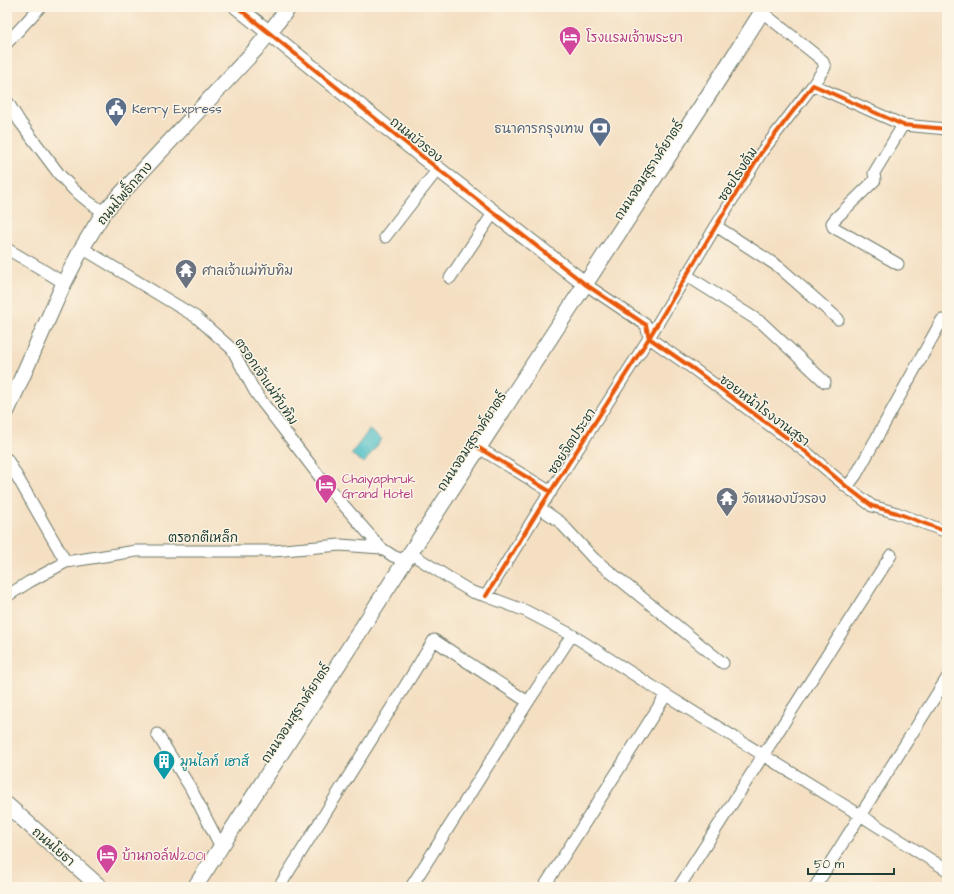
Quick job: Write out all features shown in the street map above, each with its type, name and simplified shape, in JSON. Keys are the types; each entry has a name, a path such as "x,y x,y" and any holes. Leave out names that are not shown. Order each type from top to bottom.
{"main road":[{"name":"ถนนบัวรอง","path":"238,7 438,169 585,284"},
{"name":"ถนนโพธิ์กลาง","path":"7,411 64,283 82,248 104,212 256,49 289,7"},
{"name":"ถนนจอมสุรางค์ยาตร์","path":"195,887 764,9"},
{"name":"ถนนโยธา","path":"7,805 100,887"}],"street":[{"path":"7,43 40,7"},
{"name":"ซอยโรงต้ม","path":"649,338 761,153 813,86 825,67 822,60 764,9"},
{"path":"813,86 903,125 947,129"},
{"path":"7,101 20,122 59,174 74,190 104,212"},
{"path":"898,264 833,227 832,223 875,180 874,173 903,125"},
{"path":"385,237 438,169"},
{"path":"450,278 494,212"},
{"path":"716,226 779,267 838,319"},
{"name":"ตรอกเจ้าแม่ทับทิม","path":"82,248 196,317 232,349 262,403 326,485 381,548"},
{"path":"7,249 64,283"},
{"path":"686,275 762,323 825,382"},
{"name":"ซอยหน้าโรงงานสุรา","path":"585,284 646,325 649,338 695,370 800,448 872,506 897,512 947,532"},
{"path":"847,487 856,475 942,320"},
{"name":"ซอยจิตประชา","path":"486,596 540,508 649,338"},
{"path":"479,448 551,492"},
{"path":"7,459 66,562"},
{"path":"540,508 560,522 593,558 723,663"},
{"name":"ตรอกตีเหล็ก","path":"7,596 66,562 136,551 273,551 340,545 381,548 393,556 408,557 472,592 526,611 572,635 947,870"},
{"path":"679,887 891,555"},
{"path":"411,887 572,635"},
{"path":"280,887 434,640 528,702"},
{"path":"815,887 947,678"},
{"path":"544,887 666,695"},
{"path":"157,734 190,787 221,847"}],"water":[{"path":"369,430 382,439 364,463 351,454"}],"cycle path":[{"path":"237,7 438,169 585,284 646,325 649,338 806,452 872,506 897,513 947,532"},
{"path":"486,596 540,508 649,338 761,153 813,85 903,125 947,129"},
{"path":"479,448 551,492"}],"place":[{"name":"โรงแรมเจ้าพระยา","path":"570,56"},
{"name":"Kerry Express","path":"116,128"},
{"name":"ธนาคารกรุงเทพ","path":"600,148"},
{"name":"ศาลเจ้าแม่ทับทิม","path":"186,290"},
{"name":"Chaiyaphruk Grand Hotel","path":"326,504"},
{"name":"วัดหนองบัวรอง","path":"727,518"},
{"name":"มูนไลท์ เฮาส์","path":"164,780"},
{"name":"บ้านกอล์ฟ2001","path":"107,874"}]}
